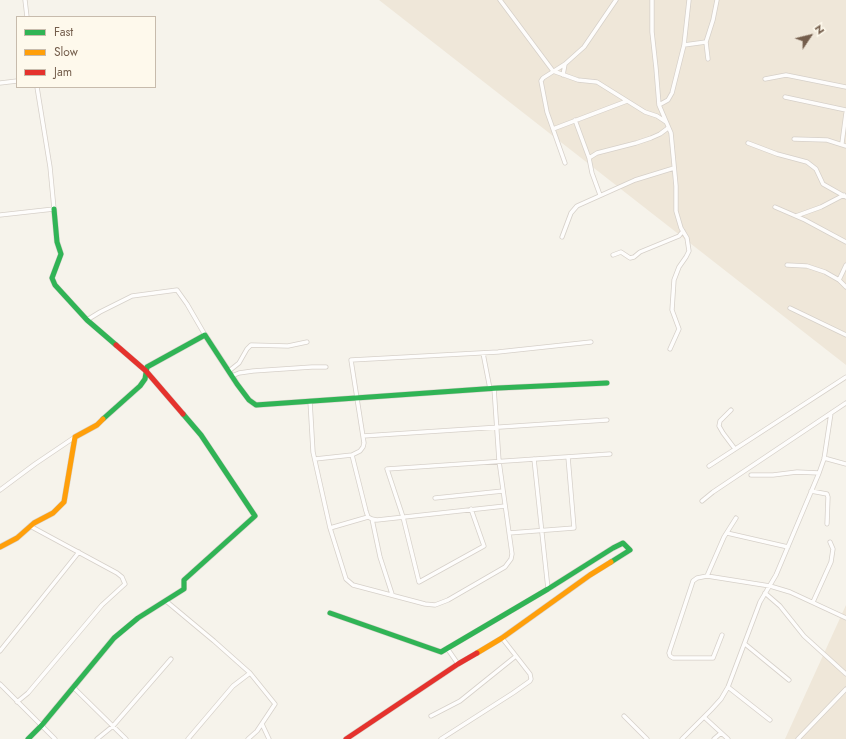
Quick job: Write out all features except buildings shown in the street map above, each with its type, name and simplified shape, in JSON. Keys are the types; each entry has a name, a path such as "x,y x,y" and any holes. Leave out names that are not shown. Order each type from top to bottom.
{"street":[{"path":"25,0 27,16"},
{"path":"500,0 553,71 578,80 597,82 666,122"},
{"path":"565,163 547,112 542,78 565,64 584,47 616,0"},
{"path":"652,0 652,32 659,105 671,134 677,207 676,211 687,238 689,251 679,267 674,280 672,310 679,329 670,349"},
{"path":"659,105 668,100 672,93 684,45 689,0"},
{"path":"708,59 706,42 715,13 717,0"},
{"path":"684,45 706,42"},
{"path":"563,75 565,64"},
{"path":"765,80 786,75 846,87"},
{"path":"0,83 16,81"},
{"path":"28,739 42,725 114,638 138,618 184,589 184,580 255,516 201,435 146,371 87,320 53,282 53,274 61,254 54,209 50,167 37,88"},
{"path":"785,97 846,111 842,144"},
{"path":"553,129 627,100"},
{"path":"575,120 589,158 592,173 600,195"},
{"path":"589,158 597,153 636,144 660,134 668,128"},
{"path":"794,139 827,140 846,146"},
{"path":"748,143 777,154 807,162 816,169 823,184 845,196"},
{"path":"562,236 567,222 577,206 635,180 674,168"},
{"path":"796,216 845,196"},
{"path":"775,207 796,216 846,242"},
{"path":"0,215 54,209"},
{"path":"613,255 621,252 630,258 634,257 640,252 679,236 683,231"},
{"path":"787,265 807,266 825,272 839,280 846,287"},
{"path":"839,280 846,265"},
{"path":"87,320 132,296 177,290 232,376 249,400 256,405 492,389 607,383"},
{"path":"790,308 846,335"},
{"path":"0,490 34,464 97,424 140,386 146,379 146,371 151,364 205,336"},
{"path":"229,371 239,363 246,349 251,345 288,346 307,342"},
{"path":"315,459 352,455 360,451 363,447 364,443 351,360 483,353 591,342"},
{"path":"310,401 313,452 330,528 346,579 353,585 435,605 448,600 504,567 509,563 512,554 499,461 497,427 492,389 483,353"},
{"path":"232,376 239,373 253,371 326,367"},
{"path":"709,466 846,377"},
{"path":"702,501 713,492 846,403"},
{"path":"731,410 720,422 719,426 722,433 735,449"},
{"path":"682,739 721,699 728,687 760,602 770,586 788,547 819,473 824,458 831,412"},
{"path":"363,436 607,420"},
{"path":"0,546 17,538 36,521 58,510 64,502 75,437"},
{"path":"471,509 484,546 419,582 403,517 387,469 610,454"},
{"path":"352,455 364,506 368,517 372,520 505,506"},
{"path":"509,533 574,528 568,457"},
{"path":"824,458 846,464"},
{"path":"534,459 548,589"},
{"path":"751,475 773,475 797,472 819,473"},
{"path":"435,498 503,491"},
{"path":"811,491 827,494 827,524"},
{"path":"330,528 368,517"},
{"path":"707,576 727,533 736,518"},
{"path":"372,520 380,557 392,594"},
{"path":"17,702 28,693 102,605 125,584 122,577 116,573 30,526"},
{"path":"727,533 788,547"},
{"path":"813,602 831,562 833,549 830,542"},
{"path":"330,613 441,652 623,543 630,550 590,574 502,638 458,664 346,739"},
{"path":"0,651 78,552"},
{"path":"722,635 713,658 673,658 669,653 693,581 697,578 707,576 770,586 790,592 846,618"},
{"path":"765,593 780,606 804,636 846,674"},
{"path":"166,601 250,673 275,704 257,731 248,739"},
{"path":"441,739 494,706 530,681 530,674 502,638"},
{"path":"745,644 789,680"},
{"path":"447,648 458,664"},
{"path":"431,716 460,701 516,656"},
{"path":"97,739 113,726 171,659"},
{"path":"188,739 233,686 250,673"},
{"path":"0,684 55,739"},
{"path":"73,687 126,739"},
{"path":"728,687 770,720"},
{"path":"798,739 846,689"},
{"path":"624,716 647,739"},
{"path":"704,717 728,739"},
{"path":"262,724 269,739"},
{"path":"714,739 721,733"}],"shaded area":[{"path":"379,0 846,0 846,365"},
{"path":"846,605 846,739 785,739"}],"traffic: fast":[{"path":"54,209 57,242 61,254 52,278 55,285 87,320 116,345"},
{"path":"103,419 140,386 145,379 147,367 205,335 237,384 249,400 256,405 498,388 607,383"},
{"path":"28,739 42,725 114,638 138,618 184,589 184,580 255,516 201,435 183,414"},
{"path":"330,613 441,652 623,543 630,550 611,562"}],"traffic: slow":[{"path":"0,547 17,538 34,523 53,513 64,502 75,437 97,425 103,419"},
{"path":"477,653 502,638 590,575 611,562"}],"traffic: jam":[{"path":"116,345 146,371 183,414"},
{"path":"346,739 458,664 477,653"}]}
